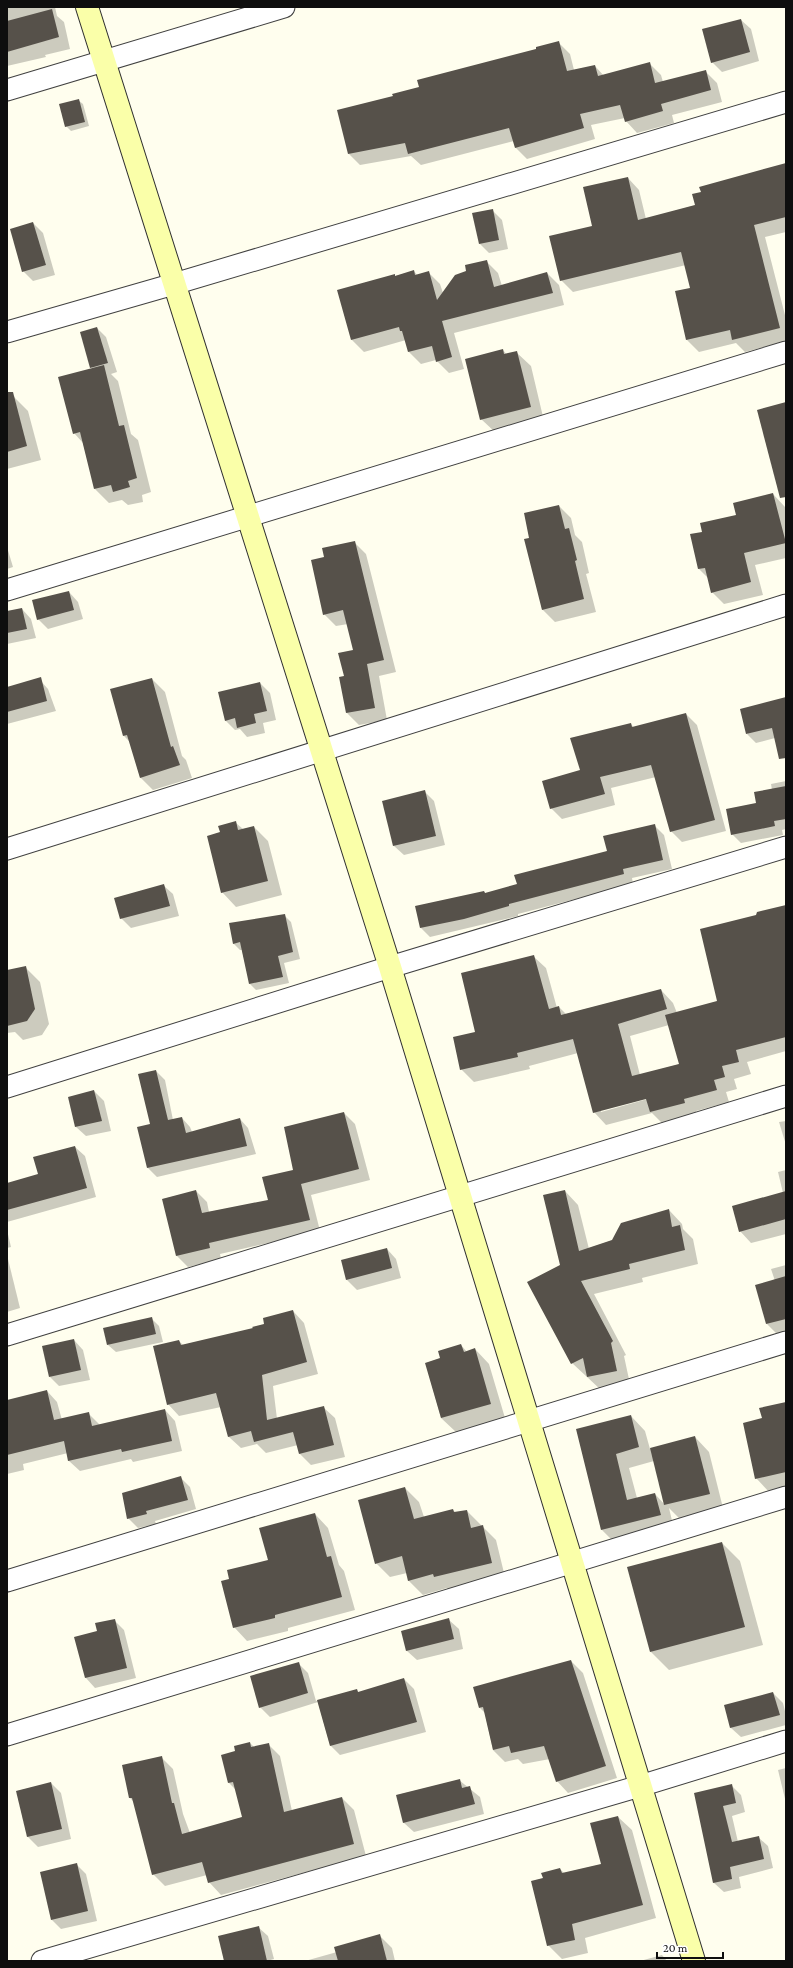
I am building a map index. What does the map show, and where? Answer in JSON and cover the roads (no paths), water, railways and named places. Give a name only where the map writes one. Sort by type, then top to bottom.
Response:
[{"type":"main road","points":[[87,7],[390,967],[694,1961]]},
{"type":"street","points":[[7,90],[284,7]]},
{"type":"street","points":[[7,332],[174,284],[786,102]]},
{"type":"street","points":[[7,590],[786,352]]},
{"type":"street","points":[[7,849],[786,605]]},
{"type":"street","points":[[7,1087],[390,967],[786,847]]},
{"type":"street","points":[[7,1336],[786,1096]]},
{"type":"street","points":[[7,1580],[529,1422],[786,1342]]},
{"type":"street","points":[[7,1734],[786,1497]]},
{"type":"street","points":[[42,1961],[640,1786],[786,1741]]}]
